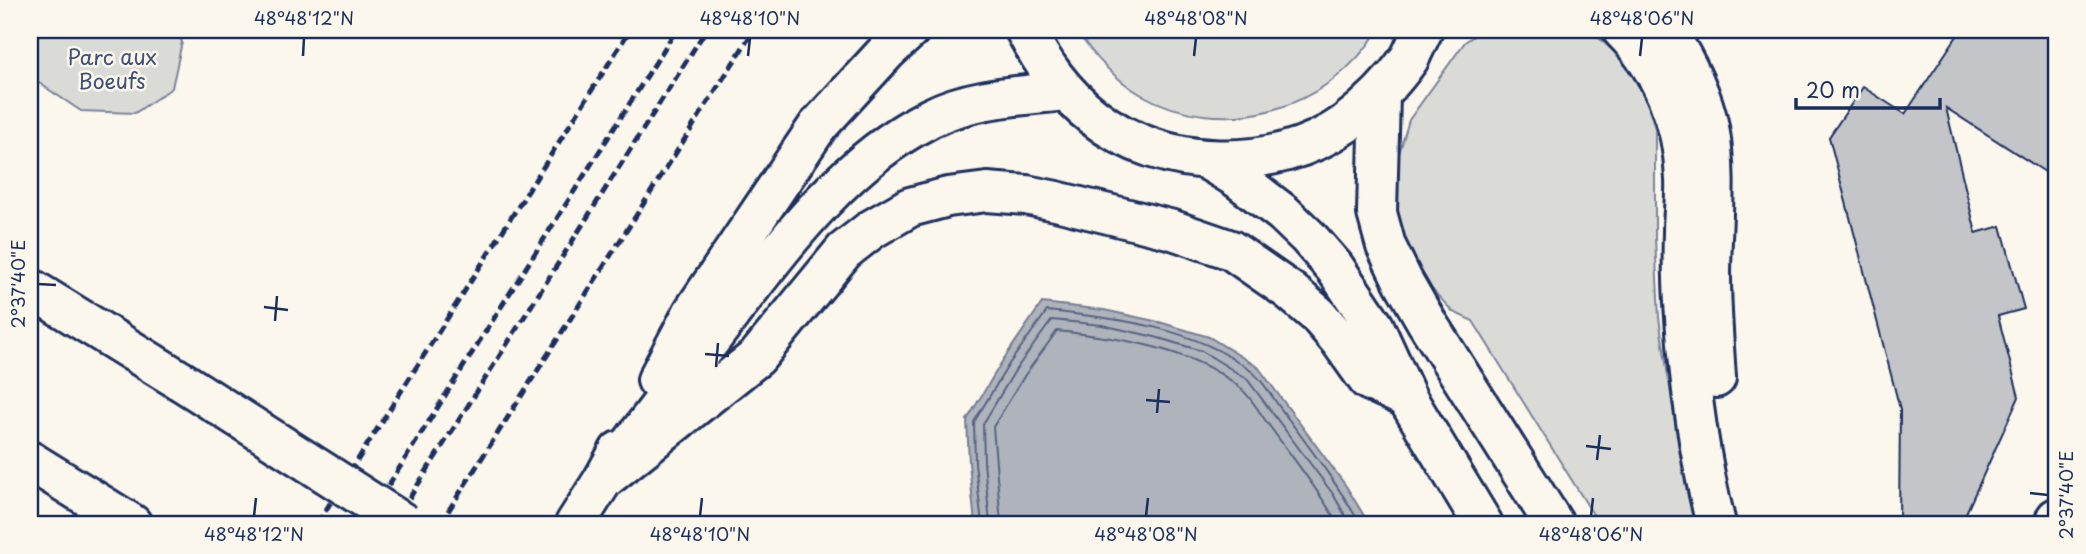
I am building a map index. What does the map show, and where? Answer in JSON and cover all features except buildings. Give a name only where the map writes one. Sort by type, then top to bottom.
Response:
[{"type":"main road","points":[[575,524],[603,480],[693,313],[767,200],[818,126],[910,30]]},
{"type":"main road","points":[[1025,30],[1041,61],[1065,91],[1095,118],[1129,139],[1168,153],[1207,160],[1255,158],[1302,146],[1344,124],[1380,94],[1409,58],[1423,30]]},
{"type":"main road","points":[[1622,30],[1636,44],[1662,85],[1673,107],[1679,131],[1685,178],[1685,318],[1700,446],[1716,524]]},
{"type":"main road","points":[[1666,30],[1692,76],[1709,127],[1712,171],[1711,277],[1717,390],[1734,489],[1743,524]]},
{"type":"main road","points":[[603,480],[790,236],[855,170],[892,142],[931,118],[969,103],[1065,91]]},
{"type":"main road","points":[[1380,94],[1377,213],[1386,246],[1426,321],[1554,524]]},
{"type":"main road","points":[[1207,160],[1237,178],[1283,213],[1335,268],[1374,326],[1407,398],[1483,524]]},
{"type":"main road","points":[[603,480],[757,357],[844,251],[872,229],[909,208],[948,197],[987,192],[1056,201],[1174,230],[1231,250],[1290,291],[1318,315],[1368,380],[1407,398]]},
{"type":"main road","points":[[30,288],[405,524]]},
{"type":"main road","points":[[30,461],[128,522]]},
{"type":"main road","points":[[2053,524],[2056,518]]},
{"type":"green space","name":"Parc aux Boeufs","points":[[30,30],[177,30],[182,42],[172,88],[135,113],[81,111],[30,77]]},
{"type":"green space","points":[[1076,30],[1378,30],[1357,58],[1332,81],[1303,98],[1272,110],[1239,116],[1205,115],[1172,108],[1140,94],[1104,65]]},
{"type":"green space","points":[[1482,30],[1590,30],[1619,56],[1644,91],[1655,129],[1655,238],[1659,318],[1679,446],[1697,524],[1599,524],[1473,321],[1453,312],[1425,282],[1401,235],[1395,195],[1399,154],[1409,120],[1465,42]]},
{"type":"water","points":[[1042,303],[1104,310],[1159,322],[1209,337],[1258,367],[1346,486],[1369,524],[975,524],[967,420]]},
{"type":"railway","points":[[317,524],[630,30]]},
{"type":"railway","points":[[364,524],[676,30]]},
{"type":"railway","points":[[393,524],[706,30]]},
{"type":"railway","points":[[440,524],[754,30]]}]
